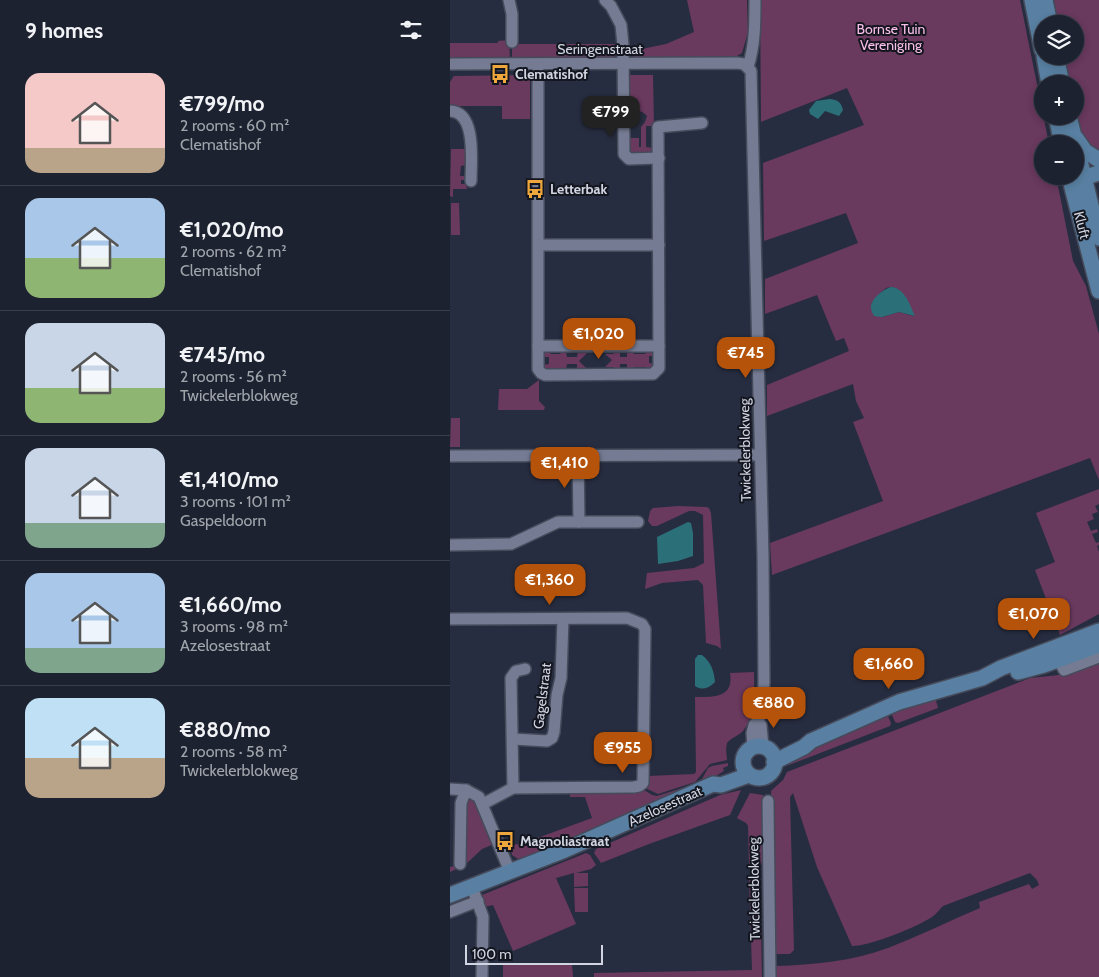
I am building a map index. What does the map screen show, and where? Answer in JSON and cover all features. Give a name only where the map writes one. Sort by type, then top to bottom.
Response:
[{"type":"street","points":[[509,0],[512,14],[512,42]]},
{"type":"street","points":[[605,0],[611,6],[621,25],[624,154],[629,159],[659,158]]},
{"type":"street","name":"Twickelerblokweg","points":[[755,0],[755,30],[752,54],[748,67],[753,76],[764,682],[763,705],[758,721],[761,725],[765,752]]},
{"type":"street","points":[[1032,0],[1035,15]]},
{"type":"street","points":[[1045,0],[1048,15]]},
{"type":"street","name":"Seringenstraat","points":[[450,64],[737,63],[748,67]]},
{"type":"street","points":[[538,64],[538,369],[541,373],[653,374],[660,368],[658,127],[702,123]]},
{"type":"street","points":[[450,111],[456,111],[461,115],[469,127],[472,149],[471,181]]},
{"type":"street","points":[[1071,125],[1074,135]]},
{"type":"street","points":[[1073,132],[1085,151],[1099,160]]},
{"type":"street","points":[[1084,182],[1099,173]]},
{"type":"street","name":"Kluft","points":[[1082,185],[1099,291]]},
{"type":"street","name":"Kluft","points":[[1083,185],[1099,238]]},
{"type":"street","points":[[539,245],[659,245]]},
{"type":"street","points":[[538,346],[659,346]]},
{"type":"street","points":[[450,456],[760,455]]},
{"type":"street","points":[[578,456],[579,522]]},
{"type":"street","points":[[450,544],[512,544],[558,522],[638,522]]},
{"type":"street","points":[[450,619],[627,618],[642,624],[644,629],[643,782],[640,786],[514,788],[483,804]]},
{"type":"street","name":"Gagelstraat","points":[[513,739],[548,741],[552,738],[561,678],[563,619]]},
{"type":"street","points":[[1056,654],[1099,631]]},
{"type":"street","points":[[765,752],[771,772],[764,778],[754,778],[746,769],[745,755],[765,752],[803,740],[811,740],[899,702],[982,678],[1001,668],[1099,645]]},
{"type":"street","points":[[1056,654],[1064,670],[1099,657]]},
{"type":"street","name":"Gagelstraat","points":[[514,788],[511,678],[516,671],[525,670]]},
{"type":"street","name":"Azelosestraat","points":[[450,912],[510,872],[565,850],[713,784],[721,785],[746,769]]},
{"type":"street","points":[[450,789],[466,790],[478,797],[483,804],[510,872]]},
{"type":"street","points":[[460,864],[461,803],[466,790]]},
{"type":"street","name":"Twickelerblokweg","points":[[768,801],[770,977]]},
{"type":"street","points":[[475,894],[484,917],[482,977]]},
{"type":"street","name":"Azelosestraat","points":[[450,895],[475,894]]},
{"type":"green space","points":[[687,0],[747,0],[748,32],[742,53],[732,59],[634,59],[632,51],[666,44],[694,32]]},
{"type":"green space","name":"Bornse Tuin Vereniging","points":[[760,0],[1020,0],[1035,75],[1034,125],[1045,125],[1047,135],[1034,135],[1034,185],[1058,185],[1073,261],[1086,286],[1099,334],[1099,480],[1090,458],[772,575],[770,543],[883,501],[853,422],[864,418],[856,401],[853,384],[767,416],[767,385],[849,351],[844,338],[836,341],[817,295],[765,314],[765,279],[858,243],[846,213],[764,241],[763,163],[864,125],[847,88],[761,122]],"holes":[[[886,288],[895,288],[914,316],[899,312],[882,317],[879,294]]]},
{"type":"green space","points":[[1054,0],[1099,0],[1099,156],[1096,155],[1084,135],[1080,132],[1079,125],[1084,125],[1084,75],[1068,75],[1067,65],[1084,65],[1084,15],[1056,15]]},
{"type":"green space","points":[[509,40],[510,59],[450,59],[450,43],[498,43],[498,41]]},
{"type":"green space","points":[[512,44],[618,44],[620,51],[612,59],[512,59]]},
{"type":"green space","points":[[530,75],[530,119],[502,119],[502,106],[450,106],[450,82],[454,76]]},
{"type":"green space","points":[[628,75],[653,75],[654,126],[646,126],[646,147],[653,148],[651,154],[635,156],[629,151],[628,138],[639,138],[639,147],[641,147],[641,127],[647,116],[639,111],[628,115]]},
{"type":"green space","points":[[451,149],[466,149],[466,165],[461,166],[460,176],[466,176],[466,180],[461,180],[461,184],[466,184],[467,189],[453,189],[453,197],[450,196]]},
{"type":"green space","points":[[451,203],[459,203],[460,235],[451,235]]},
{"type":"green space","points":[[548,350],[551,354],[560,354],[563,350],[566,352],[567,357],[577,357],[578,350],[586,350],[588,352],[579,361],[588,370],[577,370],[577,364],[567,364],[566,370],[563,371],[560,368],[552,368],[545,371],[543,365],[549,364],[549,357],[543,357],[542,353]]},
{"type":"green space","points":[[616,350],[620,352],[620,357],[627,357],[627,352],[631,350],[634,354],[645,354],[649,350],[653,350],[656,353],[655,356],[649,356],[649,363],[656,364],[649,371],[646,367],[634,367],[631,371],[627,370],[627,364],[620,364],[620,369],[617,371],[613,367],[605,367],[612,360],[605,354],[613,354]]},
{"type":"green space","points":[[539,380],[539,401],[545,407],[544,410],[498,410],[499,389],[527,389]]},
{"type":"green space","points":[[451,418],[460,418],[460,447],[450,447]]},
{"type":"green space","points":[[1099,489],[1099,504],[1095,506],[1098,512],[1092,514],[1094,519],[1087,522],[1091,531],[1097,529],[1098,532],[1092,534],[1096,543],[1099,542],[1097,546],[1099,552],[1099,614],[1060,635],[1035,570],[1055,562],[1036,513]]},
{"type":"green space","points":[[678,506],[706,507],[709,508],[711,513],[721,649],[706,643],[703,585],[698,580],[662,583],[645,589],[647,573],[694,568],[704,563],[703,515],[695,511],[689,511],[657,526],[652,526],[648,521],[650,511],[653,508]]},
{"type":"green space","points":[[1099,661],[1099,977],[776,977],[776,966],[833,961],[861,956],[888,948],[980,908],[979,902],[1029,884],[1032,889],[1039,885],[1030,873],[943,906],[932,917],[905,931],[870,943],[852,946],[817,867],[793,793],[790,797],[794,950],[790,954],[775,954],[771,791],[783,780],[787,772],[1030,678],[1059,675]]},
{"type":"green space","points":[[754,672],[754,703],[751,717],[743,731],[727,743],[727,760],[710,764],[695,782],[658,794],[643,787],[648,776],[694,774],[696,772],[695,697],[709,697],[726,692],[729,687],[730,673]]},
{"type":"green space","points":[[935,697],[938,708],[898,723],[895,722],[890,710]]},
{"type":"green space","points":[[886,712],[891,723],[890,726],[789,765],[787,764],[787,759]]},
{"type":"green space","points":[[728,763],[728,766],[723,768],[724,771],[699,786],[561,848],[520,860],[512,855],[510,845],[521,844],[592,818],[585,797],[570,797],[570,794],[574,794],[574,792],[626,794],[629,791],[641,788],[657,796],[695,784],[702,779],[708,768]]},
{"type":"green space","points":[[741,790],[730,815],[601,863],[594,853],[596,849],[720,795]]},
{"type":"green space","points":[[750,793],[763,795],[765,860],[756,865],[749,865],[748,826],[737,818]]},
{"type":"green space","points":[[476,797],[494,844],[482,849],[465,865],[450,872],[450,867],[463,864],[465,805],[467,798]]},
{"type":"green space","points":[[586,853],[590,855],[596,865],[591,869],[576,873],[588,873],[588,886],[574,887],[574,873],[556,878],[576,924],[513,951],[493,905],[484,907],[482,895]]},
{"type":"green space","points":[[756,875],[760,878],[762,977],[594,977],[594,973],[752,970],[749,876]]},
{"type":"green space","points":[[574,888],[588,888],[588,912],[575,912]]},
{"type":"green space","points":[[572,964],[573,977],[503,977],[503,965]]},
{"type":"shaded area","points":[[830,99],[840,103],[843,110],[839,116],[825,111],[818,119],[810,114],[809,110],[816,101]]},
{"type":"shaded area","points":[[891,287],[900,290],[909,302],[915,316],[899,312],[882,317],[874,316],[871,305],[875,298],[881,292]]},
{"type":"shaded area","points":[[688,522],[691,523],[693,533],[693,556],[678,561],[658,564],[657,537]]},
{"type":"shaded area","points":[[698,655],[702,655],[708,661],[714,674],[715,682],[706,688],[695,686],[695,659]]},
{"type":"place","name":"Clematishof","points":[[500,74]]},
{"type":"place","name":"Letterbak","points":[[535,189]]},
{"type":"place","name":"Magnoliastraat","points":[[505,841]]}]
